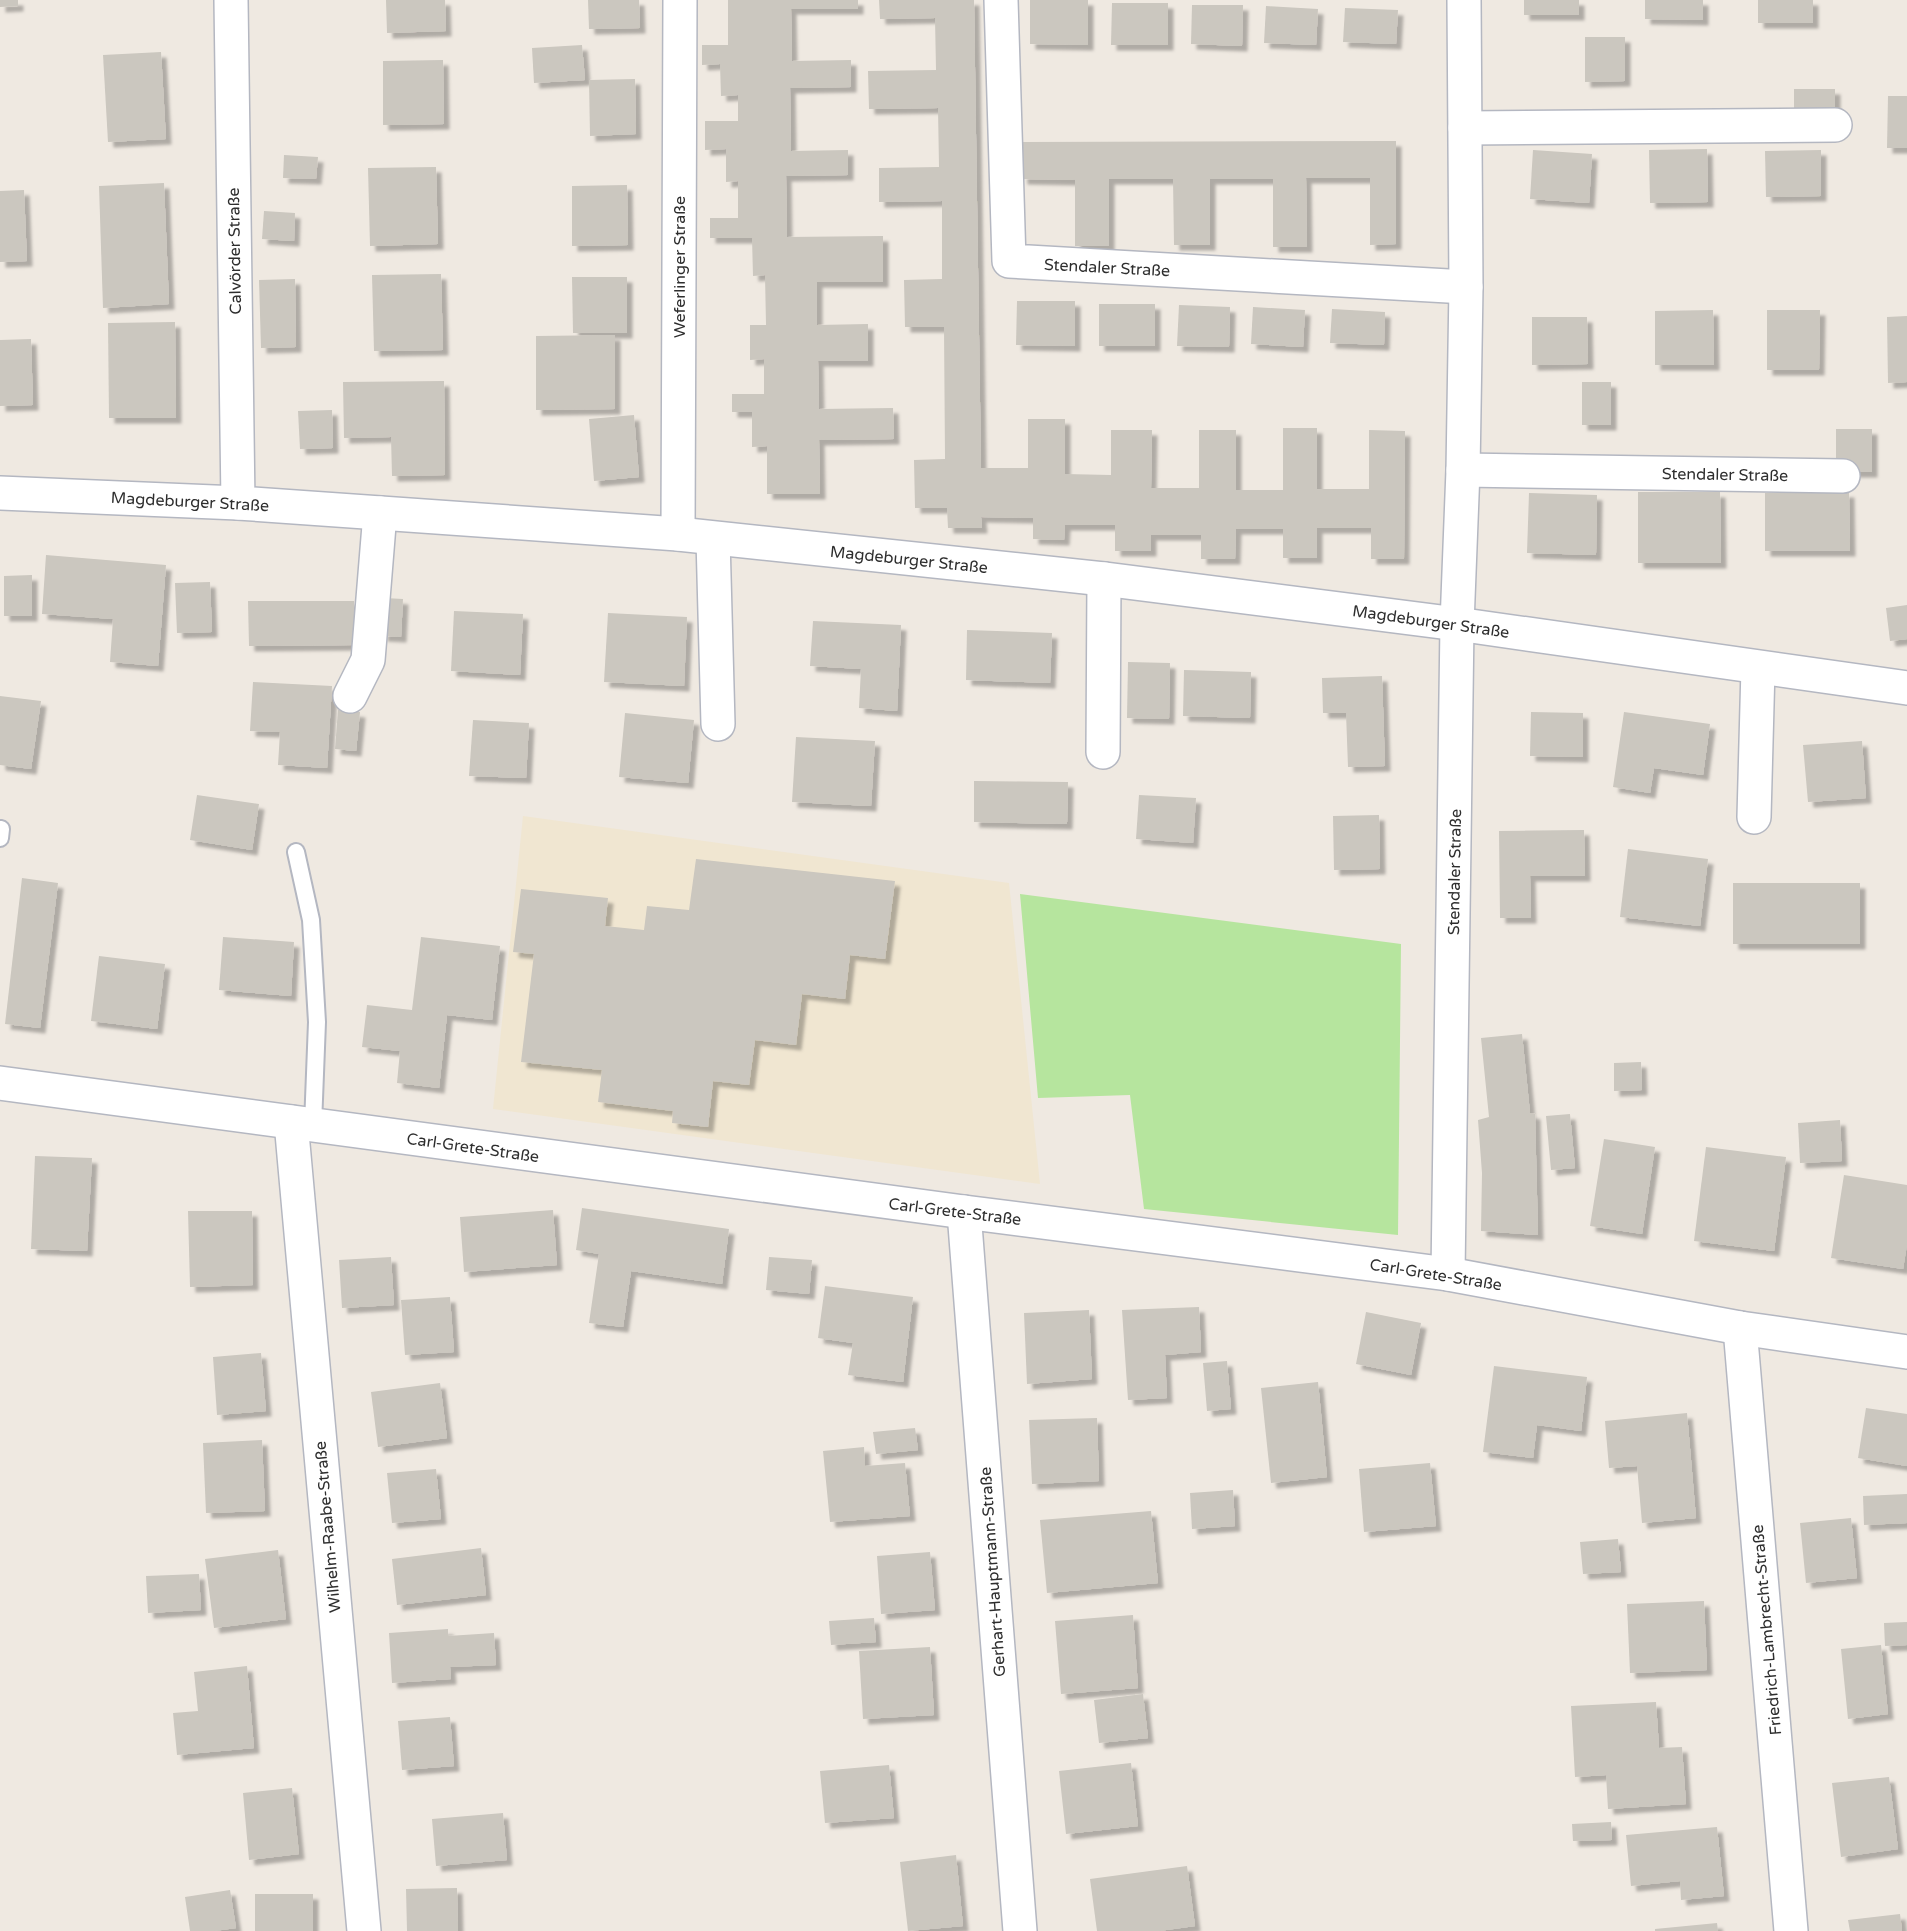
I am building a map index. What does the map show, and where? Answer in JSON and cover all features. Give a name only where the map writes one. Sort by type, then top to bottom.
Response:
[{"type":"street","name":"Calvörder Straße","points":[[231,0],[238,502]]},
{"type":"street","name":"Weferlinger Straße","points":[[678,534],[681,0]]},
{"type":"street","name":"Stendaler Straße","points":[[1001,0],[1009,261],[1466,287]]},
{"type":"street","name":"Stendaler Straße","points":[[1448,1274],[1457,624],[1463,470],[1466,287],[1464,0]]},
{"type":"street","points":[[1465,128],[1835,125]]},
{"type":"street","name":"Stendaler Straße","points":[[1463,470],[1843,476]]},
{"type":"street","name":"Magdeburger Straße","points":[[0,493],[238,502],[678,534],[1104,579],[1457,624],[1907,688]]},
{"type":"street","points":[[350,696],[368,660],[380,513]]},
{"type":"street","points":[[713,539],[718,724]]},
{"type":"street","points":[[1103,752],[1104,579]]},
{"type":"street","points":[[1754,817],[1758,668]]},
{"type":"street","name":"Carl-Grete-Straße","points":[[0,1083],[964,1212],[1448,1274],[1740,1328],[1907,1352]]},
{"type":"street","name":"Wilhelm-Raabe-Straße","points":[[302,1124],[364,1931]]},
{"type":"street","name":"Gerhart-Hauptmann-Straße","points":[[964,1212],[1020,1931]]},
{"type":"street","name":"Friedrich-Lambrecht-Straße","points":[[1740,1328],[1791,1931]]},
{"type":"lane","points":[[296,852],[311,920],[317,1022],[302,1124]]},
{"type":"shaded area","points":[[523,816],[1009,883],[1040,1184],[493,1109]]},
{"type":"green space","points":[[1020,894],[1401,944],[1398,1235],[1144,1209],[1130,1095],[1038,1098]]},
{"type":"building","points":[[0,0],[18,0],[18,6],[0,7]]},
{"type":"building","points":[[386,0],[445,0],[446,31],[387,33]]},
{"type":"building","points":[[588,0],[639,0],[640,28],[589,29]]},
{"type":"building","points":[[728,0],[858,0],[858,9],[791,9],[792,61],[851,60],[851,87],[790,88],[791,151],[848,150],[848,175],[786,176],[787,237],[883,236],[883,282],[817,282],[817,325],[868,324],[868,361],[818,361],[819,409],[893,408],[894,439],[819,440],[820,494],[767,494],[767,446],[752,447],[752,412],[732,412],[732,394],[764,394],[764,359],[750,360],[750,325],[766,325],[765,275],[753,276],[752,238],[710,238],[710,218],[738,218],[738,181],[726,182],[726,149],[705,150],[705,121],[738,121],[738,95],[721,96],[720,64],[702,65],[702,45],[728,45]]},
{"type":"building","points":[[879,0],[974,0],[981,468],[1028,468],[1028,419],[1065,419],[1065,474],[1111,475],[1111,430],[1152,430],[1151,488],[1199,488],[1199,430],[1236,430],[1236,490],[1283,490],[1283,428],[1317,428],[1317,489],[1369,489],[1369,430],[1405,431],[1404,559],[1371,559],[1371,528],[1317,528],[1317,558],[1283,558],[1283,529],[1236,529],[1235,559],[1201,559],[1201,535],[1151,535],[1151,551],[1115,551],[1115,525],[1065,525],[1064,540],[1033,539],[1033,518],[981,517],[982,528],[948,528],[947,508],[915,508],[914,460],[945,459],[944,327],[905,327],[904,280],[942,279],[942,201],[879,202],[879,168],[939,167],[938,108],[869,109],[868,71],[936,70],[935,18],[880,19]]},
{"type":"building","points":[[1030,0],[1088,0],[1088,45],[1030,44]]},
{"type":"building","points":[[1524,0],[1579,0],[1579,15],[1524,15]]},
{"type":"building","points":[[1645,0],[1703,0],[1703,20],[1645,19]]},
{"type":"building","points":[[1758,0],[1813,0],[1813,23],[1758,23]]},
{"type":"building","points":[[1112,3],[1168,3],[1168,45],[1111,45]]},
{"type":"building","points":[[1192,5],[1243,5],[1242,46],[1191,44]]},
{"type":"building","points":[[1266,6],[1318,9],[1316,45],[1264,43]]},
{"type":"building","points":[[1345,8],[1398,10],[1396,44],[1343,42]]},
{"type":"building","points":[[1585,37],[1625,37],[1625,81],[1585,82]]},
{"type":"building","points":[[582,45],[585,80],[534,83],[532,48]]},
{"type":"building","points":[[161,52],[166,139],[108,142],[103,55]]},
{"type":"building","points":[[443,60],[444,124],[383,125],[383,61]]},
{"type":"building","points":[[635,79],[636,134],[590,136],[589,80]]},
{"type":"building","points":[[1794,89],[1835,89],[1835,121],[1794,121]]},
{"type":"building","points":[[1888,96],[1907,96],[1907,148],[1887,148]]},
{"type":"building","points":[[1396,141],[1396,244],[1370,245],[1370,178],[1306,178],[1307,247],[1273,247],[1273,179],[1210,179],[1210,245],[1174,245],[1173,179],[1109,179],[1109,246],[1075,246],[1075,180],[1022,179],[1021,142]]},
{"type":"building","points":[[1707,149],[1708,202],[1650,203],[1649,150]]},
{"type":"building","points":[[1533,150],[1592,154],[1589,203],[1530,199]]},
{"type":"building","points":[[1821,150],[1821,196],[1766,197],[1765,151]]},
{"type":"building","points":[[284,155],[318,157],[316,179],[283,178]]},
{"type":"building","points":[[436,167],[438,244],[370,246],[368,168]]},
{"type":"building","points":[[164,183],[169,304],[103,308],[99,186]]},
{"type":"building","points":[[627,185],[628,245],[572,246],[572,186]]},
{"type":"building","points":[[24,190],[27,261],[0,262],[0,191]]},
{"type":"building","points":[[264,211],[295,213],[294,241],[262,239]]},
{"type":"building","points":[[441,274],[443,350],[374,351],[372,275]]},
{"type":"building","points":[[572,277],[627,277],[627,333],[573,333]]},
{"type":"building","points":[[295,279],[296,347],[261,348],[259,280]]},
{"type":"building","points":[[1017,301],[1075,301],[1075,346],[1016,345]]},
{"type":"building","points":[[1099,304],[1155,304],[1155,346],[1099,346]]},
{"type":"building","points":[[1179,305],[1230,307],[1229,347],[1177,346]]},
{"type":"building","points":[[1253,307],[1305,310],[1303,347],[1251,344]]},
{"type":"building","points":[[1332,309],[1385,312],[1384,345],[1330,343]]},
{"type":"building","points":[[1713,310],[1714,365],[1655,365],[1655,311]]},
{"type":"building","points":[[1767,310],[1820,310],[1819,370],[1767,370]]},
{"type":"building","points":[[1907,316],[1907,382],[1888,383],[1887,317]]},
{"type":"building","points":[[1532,317],[1587,317],[1588,364],[1532,365]]},
{"type":"building","points":[[175,322],[176,418],[109,418],[108,323]]},
{"type":"building","points":[[615,335],[615,409],[536,410],[536,336]]},
{"type":"building","points":[[31,339],[33,405],[0,406],[0,340]]},
{"type":"building","points":[[444,381],[445,475],[392,476],[391,437],[344,438],[343,382]]},
{"type":"building","points":[[1582,382],[1611,382],[1611,425],[1582,425]]},
{"type":"building","points":[[332,410],[333,448],[300,449],[298,411]]},
{"type":"building","points":[[634,415],[639,477],[594,481],[589,419]]},
{"type":"building","points":[[1836,429],[1872,429],[1872,472],[1836,472]]},
{"type":"building","points":[[1638,492],[1720,492],[1721,563],[1638,563]]},
{"type":"building","points":[[1849,492],[1850,551],[1765,551],[1765,493]]},
{"type":"building","points":[[1529,493],[1597,495],[1596,555],[1527,553]]},
{"type":"building","points":[[46,555],[166,565],[158,666],[110,662],[113,619],[42,614]]},
{"type":"building","points":[[32,575],[32,616],[4,616],[4,576]]},
{"type":"building","points":[[210,582],[212,632],[177,633],[175,583]]},
{"type":"building","points":[[385,598],[403,599],[401,637],[382,636]]},
{"type":"building","points":[[248,601],[354,601],[354,645],[249,646]]},
{"type":"building","points":[[1907,605],[1907,639],[1890,641],[1886,608]]},
{"type":"building","points":[[454,611],[523,614],[520,675],[451,671]]},
{"type":"building","points":[[608,613],[687,617],[684,686],[604,682]]},
{"type":"building","points":[[813,621],[901,625],[897,711],[859,708],[861,669],[810,666]]},
{"type":"building","points":[[967,630],[1052,633],[1050,683],[966,680]]},
{"type":"building","points":[[1128,662],[1170,663],[1169,719],[1127,718]]},
{"type":"building","points":[[1184,670],[1251,672],[1250,718],[1183,716]]},
{"type":"building","points":[[1382,676],[1385,766],[1348,767],[1346,713],[1323,713],[1322,678]]},
{"type":"building","points":[[253,682],[332,686],[327,768],[278,765],[280,732],[250,731]]},
{"type":"building","points":[[0,696],[41,701],[31,769],[0,765]]},
{"type":"building","points":[[338,710],[360,712],[356,751],[335,749]]},
{"type":"building","points":[[1531,712],[1583,713],[1583,757],[1530,756]]},
{"type":"building","points":[[1624,712],[1710,724],[1703,775],[1654,768],[1650,793],[1613,787]]},
{"type":"building","points":[[625,713],[694,720],[688,783],[619,777]]},
{"type":"building","points":[[473,720],[529,723],[526,778],[469,776]]},
{"type":"building","points":[[796,737],[875,741],[871,806],[792,802]]},
{"type":"building","points":[[1862,741],[1866,798],[1808,802],[1803,745]]},
{"type":"building","points":[[974,781],[1068,782],[1067,824],[974,822]]},
{"type":"building","points":[[197,795],[259,804],[252,850],[190,840]]},
{"type":"building","points":[[1139,795],[1196,798],[1193,843],[1136,839]]},
{"type":"building","points":[[1379,815],[1380,869],[1334,870],[1333,816]]},
{"type":"building","points":[[1584,830],[1585,876],[1530,876],[1531,918],[1500,918],[1499,831]]},
{"type":"building","points":[[1628,849],[1708,859],[1700,926],[1620,917]]},
{"type":"building","points":[[696,859],[895,881],[885,959],[850,955],[845,999],[802,994],[796,1045],[755,1040],[749,1085],[713,1081],[708,1127],[672,1123],[673,1111],[598,1102],[602,1070],[521,1062],[534,954],[513,952],[521,889],[608,898],[605,926],[644,930],[647,906],[689,910]]},
{"type":"building","points":[[22,878],[58,883],[40,1028],[5,1024]]},
{"type":"building","points":[[1733,883],[1860,883],[1860,944],[1733,944]]},
{"type":"building","points":[[223,937],[294,942],[291,996],[219,990]]},
{"type":"building","points":[[421,937],[500,946],[492,1020],[447,1015],[439,1088],[397,1083],[400,1051],[362,1047],[367,1005],[412,1010]]},
{"type":"building","points":[[99,956],[165,964],[157,1029],[91,1021]]},
{"type":"building","points":[[1522,1034],[1530,1113],[1535,1114],[1538,1235],[1481,1231],[1482,1173],[1478,1120],[1489,1117],[1481,1038]]},
{"type":"building","points":[[1641,1062],[1642,1090],[1614,1091],[1614,1063]]},
{"type":"building","points":[[1570,1114],[1575,1168],[1551,1170],[1546,1116]]},
{"type":"building","points":[[1840,1120],[1842,1161],[1800,1163],[1798,1123]]},
{"type":"building","points":[[1604,1139],[1655,1147],[1642,1234],[1590,1226]]},
{"type":"building","points":[[1706,1147],[1786,1157],[1774,1251],[1694,1241]]},
{"type":"building","points":[[35,1156],[92,1158],[87,1251],[31,1249]]},
{"type":"building","points":[[1844,1175],[1907,1185],[1907,1244],[1903,1269],[1831,1258]]},
{"type":"building","points":[[582,1208],[729,1229],[722,1284],[631,1271],[623,1327],[589,1323],[599,1254],[576,1250]]},
{"type":"building","points":[[553,1210],[557,1265],[464,1272],[460,1217]]},
{"type":"building","points":[[188,1211],[252,1211],[253,1285],[190,1287]]},
{"type":"building","points":[[391,1257],[394,1305],[342,1308],[339,1260]]},
{"type":"building","points":[[769,1257],[812,1260],[809,1294],[766,1290]]},
{"type":"building","points":[[825,1286],[913,1297],[903,1382],[848,1375],[853,1343],[818,1338]]},
{"type":"building","points":[[450,1297],[454,1352],[405,1355],[401,1300]]},
{"type":"building","points":[[1199,1307],[1201,1352],[1165,1355],[1167,1398],[1128,1400],[1122,1310]]},
{"type":"building","points":[[1089,1310],[1092,1379],[1027,1384],[1024,1313]]},
{"type":"building","points":[[1366,1312],[1421,1323],[1411,1375],[1356,1364]]},
{"type":"building","points":[[261,1353],[266,1411],[217,1415],[213,1357]]},
{"type":"building","points":[[1227,1361],[1231,1409],[1207,1411],[1203,1363]]},
{"type":"building","points":[[1494,1366],[1587,1377],[1581,1431],[1537,1425],[1533,1458],[1483,1452]]},
{"type":"building","points":[[1318,1382],[1327,1477],[1271,1483],[1261,1388]]},
{"type":"building","points":[[440,1383],[447,1438],[378,1447],[371,1392]]},
{"type":"building","points":[[1866,1408],[1907,1414],[1907,1466],[1858,1458]]},
{"type":"building","points":[[1687,1413],[1696,1518],[1642,1523],[1637,1466],[1609,1468],[1605,1421]]},
{"type":"building","points":[[1097,1418],[1099,1481],[1032,1484],[1029,1420]]},
{"type":"building","points":[[915,1428],[918,1450],[876,1454],[873,1432]]},
{"type":"building","points":[[262,1440],[265,1511],[206,1513],[203,1443]]},
{"type":"building","points":[[864,1447],[865,1466],[905,1463],[910,1516],[830,1522],[823,1451]]},
{"type":"building","points":[[1430,1463],[1436,1526],[1364,1532],[1359,1469]]},
{"type":"building","points":[[436,1469],[441,1519],[392,1523],[387,1473]]},
{"type":"building","points":[[1233,1490],[1235,1526],[1192,1529],[1190,1493]]},
{"type":"building","points":[[1907,1494],[1907,1523],[1864,1525],[1863,1496]]},
{"type":"building","points":[[1151,1511],[1158,1583],[1047,1593],[1040,1520]]},
{"type":"building","points":[[1851,1518],[1857,1578],[1806,1583],[1800,1523]]},
{"type":"building","points":[[1618,1539],[1621,1572],[1583,1574],[1580,1542]]},
{"type":"building","points":[[481,1548],[486,1595],[397,1605],[392,1559]]},
{"type":"building","points":[[278,1550],[286,1619],[214,1628],[205,1559]]},
{"type":"building","points":[[930,1552],[935,1610],[881,1614],[877,1556]]},
{"type":"building","points":[[199,1574],[201,1610],[148,1613],[146,1576]]},
{"type":"building","points":[[1704,1601],[1707,1670],[1630,1673],[1627,1604]]},
{"type":"building","points":[[1133,1615],[1138,1688],[1061,1694],[1055,1621]]},
{"type":"building","points":[[874,1618],[876,1642],[831,1645],[829,1621]]},
{"type":"building","points":[[1907,1622],[1907,1645],[1885,1646],[1884,1623]]},
{"type":"building","points":[[448,1629],[448,1636],[494,1633],[496,1665],[450,1667],[451,1679],[392,1683],[389,1633]]},
{"type":"building","points":[[1881,1645],[1888,1714],[1848,1719],[1841,1649]]},
{"type":"building","points":[[930,1647],[934,1715],[863,1719],[859,1651]]},
{"type":"building","points":[[247,1666],[254,1748],[177,1755],[173,1713],[198,1711],[194,1672]]},
{"type":"building","points":[[1143,1694],[1148,1738],[1099,1743],[1094,1700]]},
{"type":"building","points":[[1656,1702],[1659,1748],[1682,1747],[1686,1804],[1608,1809],[1606,1775],[1575,1777],[1571,1706]]},
{"type":"building","points":[[450,1717],[454,1766],[402,1770],[398,1721]]},
{"type":"building","points":[[1131,1763],[1138,1826],[1066,1834],[1059,1771]]},
{"type":"building","points":[[889,1765],[894,1818],[825,1823],[820,1771]]},
{"type":"building","points":[[1889,1777],[1898,1849],[1841,1857],[1832,1783]]},
{"type":"building","points":[[292,1788],[299,1854],[249,1860],[243,1793]]},
{"type":"building","points":[[503,1813],[507,1860],[436,1866],[432,1819]]},
{"type":"building","points":[[1611,1822],[1612,1840],[1573,1841],[1572,1824]]},
{"type":"building","points":[[1717,1827],[1724,1896],[1681,1900],[1680,1881],[1631,1886],[1626,1835]]},
{"type":"building","points":[[956,1855],[963,1926],[908,1931],[900,1862]]},
{"type":"building","points":[[1187,1866],[1195,1926],[1159,1931],[1097,1931],[1090,1879]]},
{"type":"building","points":[[457,1888],[458,1931],[407,1931],[406,1889]]},
{"type":"building","points":[[230,1890],[236,1928],[190,1931],[185,1897]]},
{"type":"building","points":[[255,1894],[313,1894],[313,1931],[255,1931]]},
{"type":"building","points":[[1900,1914],[1902,1931],[1850,1931],[1848,1920]]},
{"type":"building","points":[[1717,1923],[1718,1931],[1655,1931],[1655,1929]]}]
